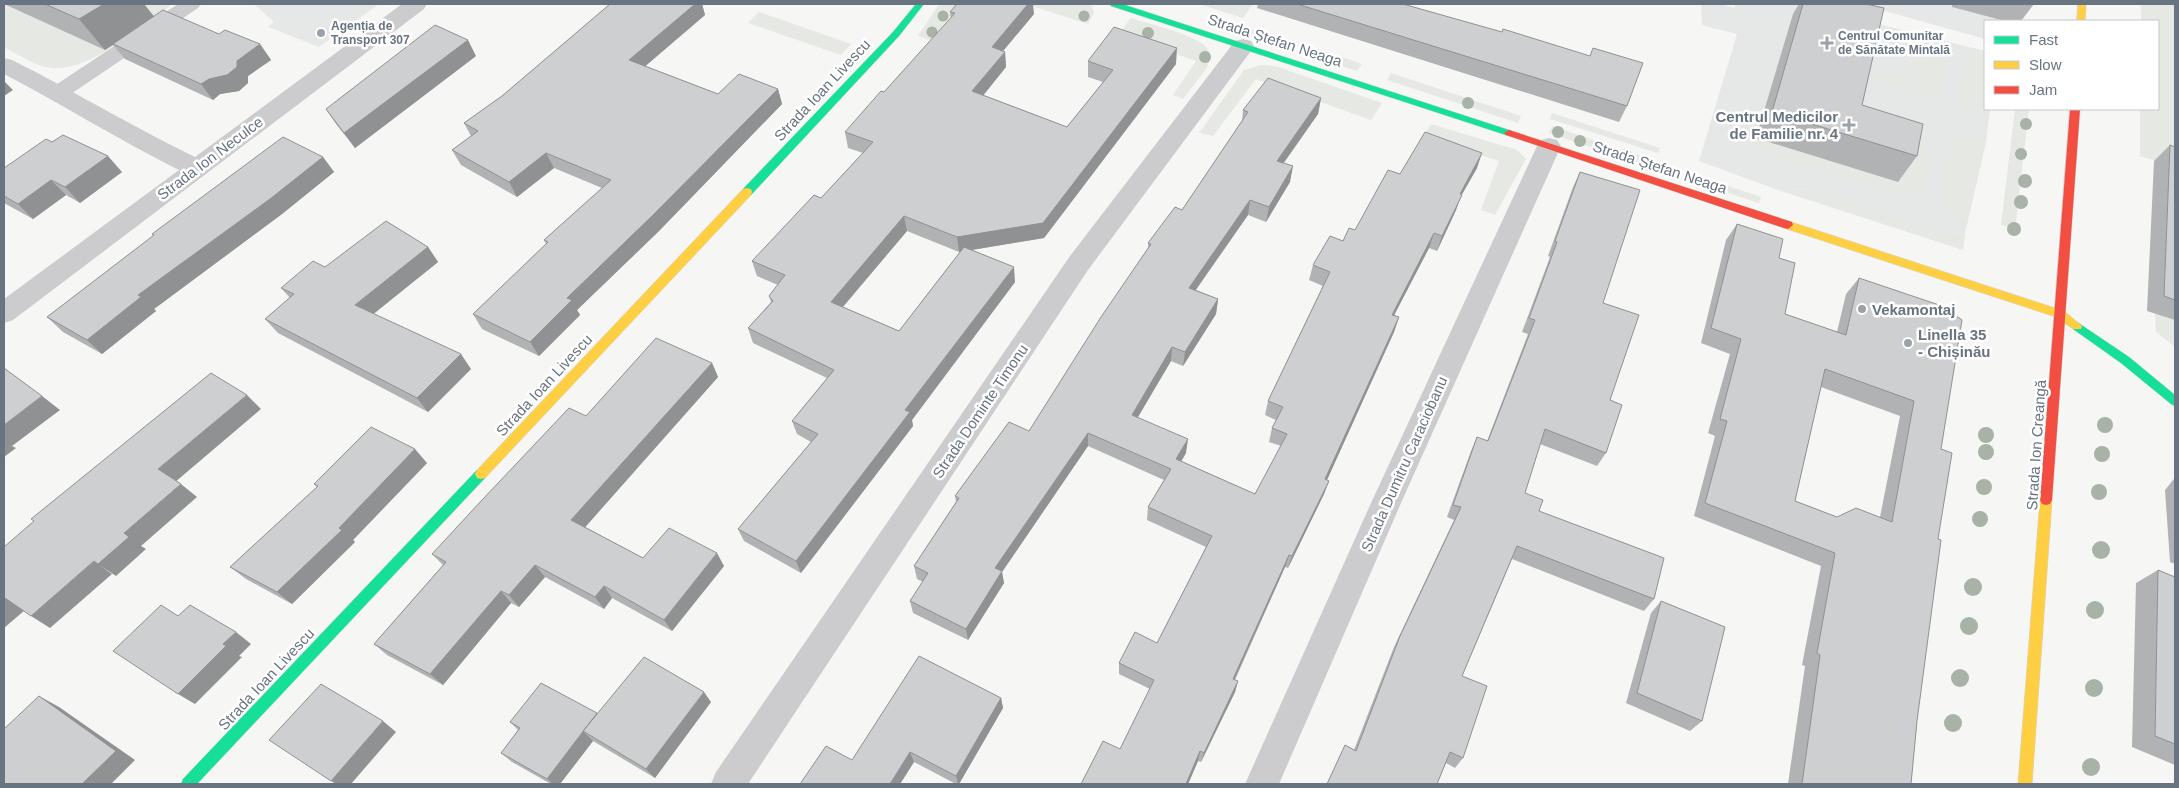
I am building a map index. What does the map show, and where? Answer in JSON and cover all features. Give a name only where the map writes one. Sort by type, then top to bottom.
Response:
[{"type":"street","name":"Strada Ion Neculce","points":[[4,314],[416,4]]},
{"type":"street","name":"Strada Ioan Livescu","points":[[188,784],[896,34],[920,4]]},
{"type":"street","name":"Strada Ștefan Neaga","points":[[1114,4],[2060,314],[2126,360],[2175,401]]},
{"type":"street","points":[[2081,20],[2082,4]]},
{"type":"street","name":"Strada Dominte Timonu","points":[[728,784],[1079,263],[1243,46]]},
{"type":"street","points":[[4,65],[58,93],[137,139],[196,168]]},
{"type":"street","name":"Strada Ion Creangă","points":[[2025,784],[2075,110]]},
{"type":"street","name":"Strada Dumitru Caraciobanu","points":[[1262,784],[1390,494],[1549,146]]},
{"type":"lane","points":[[58,93],[191,4]]},
{"type":"shaded area","points":[[4,4],[86,41],[128,4],[170,4],[169,7],[110,49],[77,65],[61,68],[41,66],[4,47]]},
{"type":"shaded area","points":[[254,4],[379,4],[319,47],[268,27],[274,22]]},
{"type":"shaded area","points":[[939,4],[961,4],[930,40],[918,36]]},
{"type":"shaded area","points":[[1026,4],[1085,4],[1092,6],[1094,13],[1088,24]]},
{"type":"shaded area","points":[[1199,4],[1253,4],[1243,18]]},
{"type":"shaded area","name":"Centrul Medicilor de Familie nr. 4","points":[[1701,4],[1721,4],[1734,8],[1736,4],[1800,4],[1984,51],[1984,110],[1990,110],[1986,142],[1965,233],[1950,234],[1814,189],[1778,190],[1699,161],[1737,34],[1702,25]]},
{"type":"shaded area","points":[[1860,4],[1997,4],[2018,20],[1984,20],[1984,39]]},
{"type":"shaded area","points":[[2141,4],[2175,4],[2175,167],[2140,156],[2140,110],[2159,110],[2159,20],[2141,20]]},
{"type":"shaded area","points":[[759,12],[851,44],[841,55],[748,23]]},
{"type":"shaded area","points":[[1131,18],[1188,36],[1207,48],[1211,57],[1206,69],[1183,99],[1173,95],[1196,61],[1119,34]]},
{"type":"shaded area","points":[[1240,25],[1277,37],[1272,44],[1236,32]]},
{"type":"shaded area","points":[[1922,34],[1941,44],[1945,54],[1942,83],[1935,96],[1926,97],[1858,77],[1861,63],[1915,78]]},
{"type":"shaded area","points":[[1314,48],[1362,64],[1357,71],[1309,56]]},
{"type":"shaded area","points":[[1969,49],[1984,51],[1984,92],[1982,107],[1977,111],[1959,105],[1958,99]]},
{"type":"shaded area","points":[[1261,65],[1275,66],[1382,103],[1371,120],[1256,79],[1213,136],[1199,133],[1244,70]]},
{"type":"shaded area","points":[[1391,73],[1521,116],[1518,123],[1387,80]]},
{"type":"shaded area","points":[[2015,110],[2029,110],[2015,229],[2001,225]]},
{"type":"shaded area","points":[[1552,113],[1660,148],[1658,153],[1550,119]]},
{"type":"shaded area","points":[[1431,124],[1517,150],[1526,159],[1495,215],[1481,210],[1499,161],[1424,136]]},
{"type":"shaded area","points":[[1552,126],[1656,161],[1653,168],[1549,133]]},
{"type":"shaded area","points":[[1917,133],[1925,137],[1930,146],[1923,191],[1910,195],[1887,192],[1753,152],[1756,138],[1898,181]]},
{"type":"shaded area","points":[[1956,136],[1973,136],[1986,142],[1967,224],[1952,218],[1941,206],[1951,143]]},
{"type":"shaded area","points":[[1697,176],[1761,197],[1759,203],[1695,182]]},
{"type":"shaded area","points":[[1814,189],[1950,234],[1965,233],[1963,250],[1778,190]]},
{"type":"shaded area","points":[[2155,313],[2175,320],[2175,347],[2156,332]]},
{"type":"building","points":[[45,4],[104,4],[79,19]]},
{"type":"building","points":[[610,4],[695,4],[629,60],[718,94],[739,74],[778,89],[652,216],[567,298],[572,300],[530,342],[473,314],[548,242],[544,240],[611,180],[546,153],[509,182],[452,150],[478,131],[464,123],[502,96]]},
{"type":"building","points":[[957,4],[1028,4],[992,47],[1005,52],[972,91],[1067,127],[1113,70],[1088,61],[1114,27],[1177,48],[1043,223],[957,237],[904,216],[831,302],[899,331],[964,247],[1014,267],[905,410],[910,412],[796,561],[738,529],[818,434],[792,421],[834,370],[748,328],[773,301],[769,296],[785,275],[752,261],[814,195],[821,198],[873,142],[845,132],[955,13],[950,12]]},
{"type":"building","points":[[1297,4],[1403,4],[1502,32],[1503,29],[1590,56],[1593,48],[1643,63],[1627,106]]},
{"type":"building","points":[[1803,4],[1866,4],[1884,8],[1862,105],[1923,124],[1917,156],[1772,112]]},
{"type":"building","points":[[163,10],[219,34],[225,30],[260,44],[237,61],[237,67],[227,75],[209,79],[201,84],[113,44]]},
{"type":"building","points":[[435,25],[468,40],[344,133],[326,109]]},
{"type":"building","points":[[1268,78],[1321,98],[1277,161],[1293,166],[1269,207],[1250,200],[1189,288],[1218,299],[1185,352],[1172,347],[1132,415],[1188,439],[1176,459],[1255,494],[1287,434],[1272,428],[1283,407],[1268,401],[1330,272],[1313,265],[1330,236],[1343,241],[1349,228],[1355,230],[1388,170],[1400,174],[1425,132],[1482,153],[1460,194],[1462,195],[1442,236],[1434,233],[1392,315],[1399,317],[1325,479],[1329,481],[1292,556],[1289,555],[1233,679],[1238,681],[1204,753],[1200,751],[1186,784],[1081,784],[1103,741],[1120,749],[1154,680],[1119,663],[1135,632],[1157,643],[1212,536],[1148,507],[1171,469],[1088,433],[995,568],[1002,571],[966,629],[910,601],[928,573],[914,566],[959,498],[955,496],[1009,422],[1029,431],[1101,317],[1151,244],[1148,243],[1175,207],[1182,210],[1248,112],[1243,110]]},
{"type":"building","points":[[63,135],[108,156],[65,187],[51,180],[18,204],[4,196],[4,168],[46,139],[52,142]]},
{"type":"building","points":[[283,137],[323,157],[270,199],[138,295],[141,297],[87,340],[47,317],[154,235],[152,234]]},
{"type":"building","points":[[2170,145],[2175,147],[2175,300],[2164,296]]},
{"type":"building","points":[[1580,172],[1640,190],[1603,303],[1639,315],[1610,400],[1622,405],[1606,453],[1545,429],[1525,493],[1543,500],[1539,511],[1664,558],[1654,599],[1517,546],[1462,676],[1487,686],[1463,758],[1450,752],[1437,784],[1327,784],[1345,745],[1356,751],[1400,636],[1461,507],[1453,505],[1477,437],[1488,441],[1535,320],[1529,318]]},
{"type":"building","points":[[386,221],[428,247],[355,305],[461,354],[417,398],[265,319],[294,294],[281,288],[313,261],[325,267]]},
{"type":"building","points":[[1737,224],[1783,239],[1779,258],[1795,263],[1785,314],[1846,335],[1859,278],[1942,306],[1962,320],[1941,449],[1952,453],[1938,539],[1941,540],[1917,721],[1911,784],[1802,784],[1820,655],[1817,653],[1835,553],[1705,503],[1727,421],[1720,419],[1741,339],[1711,328]],"holes":[[[1825,369],[1914,401],[1892,522],[1856,508],[1837,517],[1795,501]]]},
{"type":"building","points":[[656,338],[712,363],[571,520],[643,558],[669,528],[717,553],[664,620],[604,586],[595,597],[535,565],[509,595],[501,591],[430,674],[374,644],[446,562],[432,554],[569,408],[586,416]]},
{"type":"building","points":[[4,368],[42,396],[4,425]]},
{"type":"building","points":[[211,373],[247,395],[158,469],[181,484],[124,533],[129,537],[98,564],[94,561],[31,616],[4,599],[4,547],[34,521],[31,519]]},
{"type":"building","points":[[371,427],[415,449],[339,528],[342,530],[277,592],[230,567],[318,486],[314,484]]},
{"type":"building","points":[[2158,570],[2175,577],[2175,744],[2155,736]]},
{"type":"building","points":[[1661,601],[1725,627],[1702,721],[1637,693]]},
{"type":"building","points":[[161,605],[178,616],[190,605],[236,632],[223,644],[226,646],[178,694],[113,651]]},
{"type":"building","points":[[919,656],[1001,698],[956,776],[910,752],[890,784],[800,784],[826,746],[852,760]]},
{"type":"building","points":[[644,657],[704,692],[646,769],[583,731]]},
{"type":"building","points":[[541,683],[597,713],[547,779],[501,753],[520,728],[510,722]]},
{"type":"building","points":[[321,684],[383,721],[331,781],[269,740]]},
{"type":"building","points":[[39,696],[116,751],[82,784],[4,783],[4,729]]},
{"type":"traffic: fast","points":[[747,192],[896,34],[920,4]]},
{"type":"traffic: fast","points":[[1114,4],[1509,133]]},
{"type":"traffic: fast","points":[[2077,326],[2125,360],[2175,401]]},
{"type":"traffic: fast","points":[[188,784],[481,474]]},
{"type":"traffic: slow","points":[[2081,20],[2082,4]]},
{"type":"traffic: slow","points":[[481,474],[747,192]]},
{"type":"traffic: slow","points":[[1788,225],[2060,314],[2077,326]]},
{"type":"traffic: slow","points":[[2025,784],[2046,500]]},
{"type":"traffic: jam","points":[[2046,500],[2075,110]]},
{"type":"traffic: jam","points":[[1509,133],[1788,225]]},
{"type":"place","name":"Agenția de Transport 307","points":[[321,33]]},
{"type":"place","name":"Centrul Comunitar de Sănătate Mintală","points":[[1827,43]]},
{"type":"place","name":"Centrul Medicilor de Familie nr. 4","points":[[1849,125]]},
{"type":"place","name":"Vekamontaj","points":[[1862,309]]},
{"type":"place","name":"Linella 35 - Chișinău","points":[[1908,343]]}]
